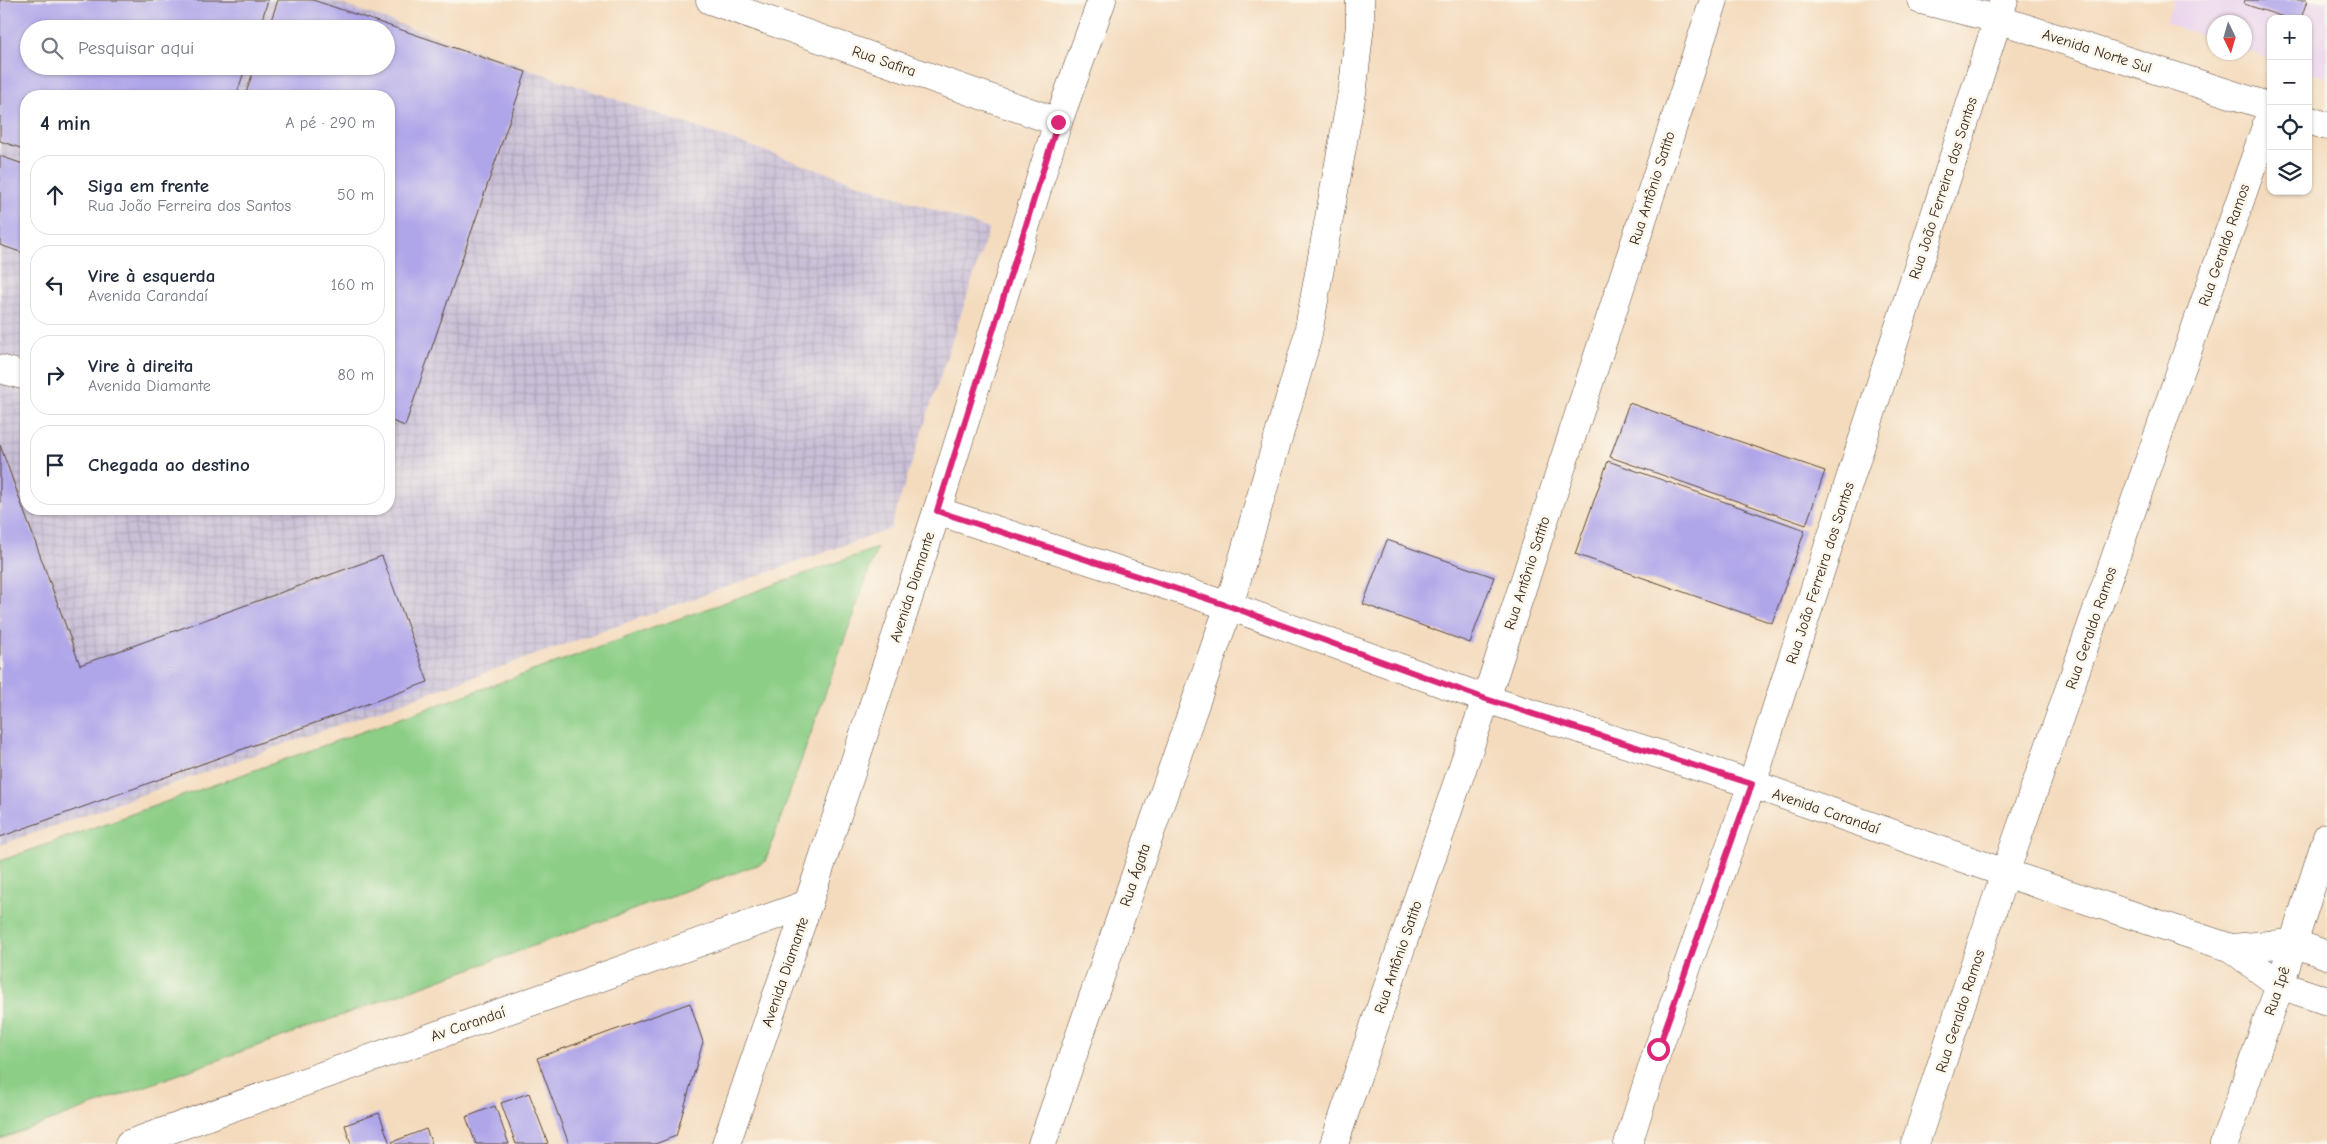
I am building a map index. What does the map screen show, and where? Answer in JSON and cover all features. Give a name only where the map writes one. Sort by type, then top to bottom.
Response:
[{"type":"street","name":"Rua Safira","points":[[710,0],[1058,122]]},
{"type":"street","name":"Avenida Diamante","points":[[726,1144],[808,904],[937,511],[1058,122],[1102,0]]},
{"type":"street","name":"Rua Ágata","points":[[1042,1144],[1229,606],[1307,339],[1352,87],[1360,24],[1360,0]]},
{"type":"street","name":"Rua Antônio Satito","points":[[1334,1144],[1486,699],[1714,0]]},
{"type":"street","name":"Avenida Norte Sul","points":[[1921,0],[2000,10],[2267,106]]},
{"type":"street","name":"Rua João Ferreira dos Santos","points":[[1628,1144],[1658,1049],[1752,784],[2000,10]]},
{"type":"street","points":[[2312,121],[2327,126]]},
{"type":"street","name":"Rua Geraldo Ramos","points":[[1915,1144],[2005,873],[2267,123]]},
{"type":"street","points":[[0,369],[20,374]]},
{"type":"street","name":"Avenida Carandaí","points":[[937,511],[1229,606],[1486,699],[1752,784],[2005,873],[2231,948],[2280,985],[2327,1002]]},
{"type":"street","name":"Rua Ipê","points":[[2224,1144],[2280,985],[2327,837]]},
{"type":"street","name":"Av Carandaí","points":[[129,1144],[808,904]]},
{"type":"street","name":"Avenida Carandaí","points":[[2231,948],[2293,943],[2327,955]]},
{"type":"shaded area","points":[[0,0],[330,0],[388,20],[20,20],[20,75],[395,75],[395,23],[989,229],[890,529],[0,845]]},
{"type":"shaded area","points":[[2174,0],[2327,0],[2327,78],[2312,73],[2312,15],[2267,15],[2267,58],[2252,52],[2252,15],[2207,15],[2207,38],[2166,23]]},
{"type":"green space","points":[[877,548],[765,862],[0,1139],[0,861]]},
{"type":"building","points":[[0,0],[268,0],[262,20],[20,20],[20,75],[243,75],[238,90],[20,90],[20,148],[0,141]]},
{"type":"building","points":[[278,0],[313,0],[372,20],[271,20]]},
{"type":"building","points":[[2245,0],[2307,0],[2302,15],[2278,15],[2244,4]]},
{"type":"building","points":[[395,28],[526,72],[405,426],[395,422],[395,90],[247,90],[252,75],[395,75]]},
{"type":"building","points":[[0,156],[20,163],[20,252],[0,245]]},
{"type":"building","points":[[1629,403],[1825,471],[1806,525],[1610,457]]},
{"type":"building","points":[[0,445],[20,500],[20,515],[25,515],[80,665],[382,556],[428,682],[0,837]]},
{"type":"building","points":[[1608,461],[1805,530],[1772,623],[1575,554]]},
{"type":"building","points":[[1387,540],[1494,577],[1470,643],[1363,604]]},
{"type":"building","points":[[690,1003],[703,1042],[676,1136],[655,1144],[569,1144],[537,1058]]},
{"type":"building","points":[[529,1093],[548,1143],[516,1144],[501,1103]]},
{"type":"building","points":[[495,1106],[509,1144],[476,1144],[466,1117]]},
{"type":"building","points":[[379,1113],[390,1144],[351,1144],[345,1125]]},
{"type":"building","points":[[426,1129],[432,1144],[393,1144],[392,1142]]},
{"type":"route","points":[[1058,122],[937,511],[1229,606],[1486,699],[1752,784],[1658,1049]]}]
